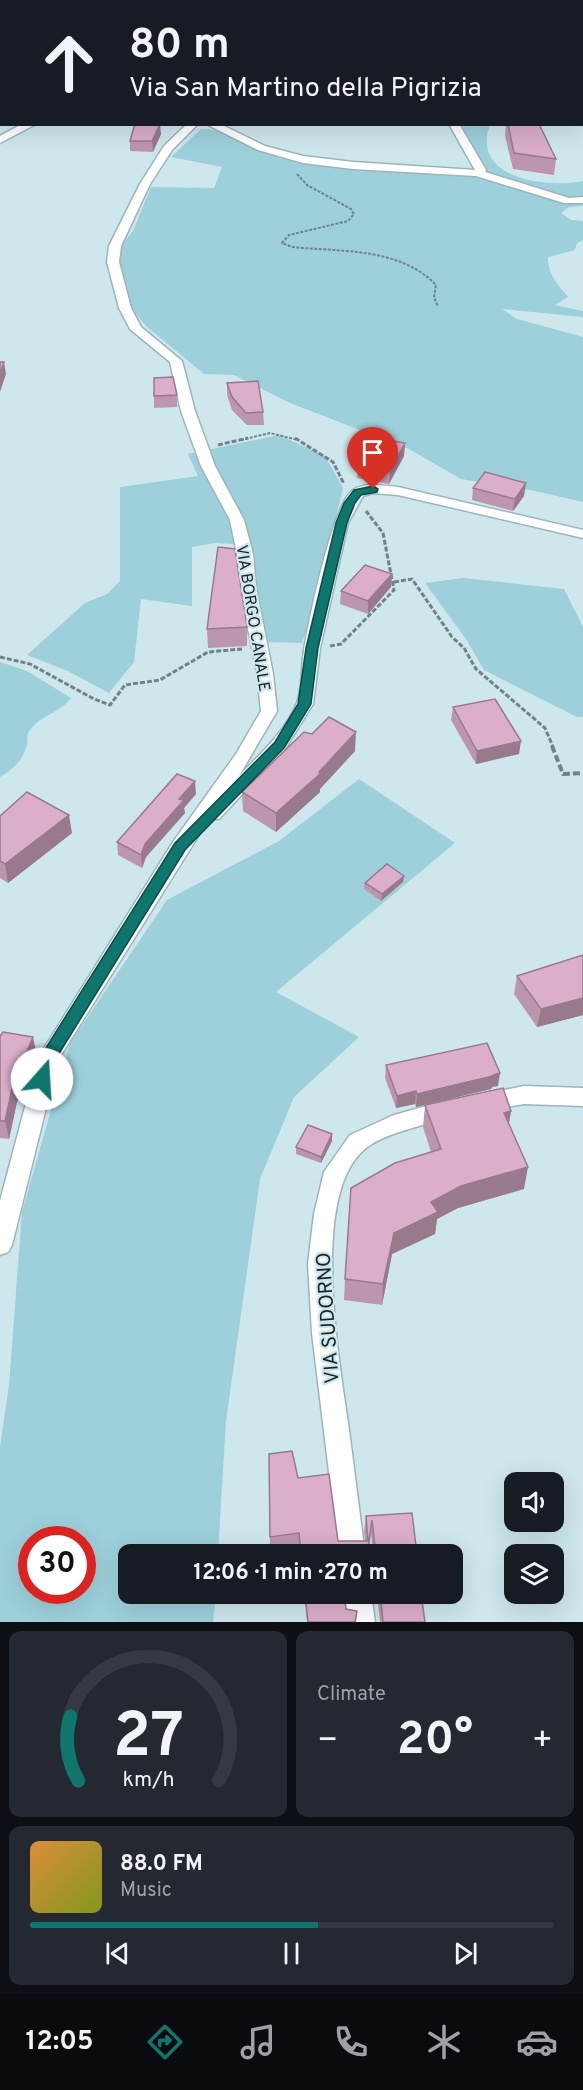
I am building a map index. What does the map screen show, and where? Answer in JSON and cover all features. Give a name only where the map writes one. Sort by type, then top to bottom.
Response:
[{"type":"street","points":[[0,140],[27,126]]},
{"type":"street","name":"VIA BORGO CANALE","points":[[0,1245],[48,1058],[180,847],[243,757],[269,711],[265,674],[258,648],[248,588],[245,554],[237,520],[213,477],[188,411],[176,361],[136,329],[125,308],[113,262],[115,246],[145,184],[168,148],[191,126]]},
{"type":"street","points":[[216,126],[281,154],[343,165],[434,168],[477,173],[568,201],[583,200]]},
{"type":"street","points":[[455,126],[481,170],[477,173]]},
{"type":"street","points":[[180,847],[279,745],[305,704],[312,648],[342,523],[350,503],[358,493],[373,489],[398,491],[583,534]]},
{"type":"street","name":"VIA SUDORNO","points":[[351,1544],[324,1333],[320,1264],[325,1214],[335,1172],[358,1142],[402,1121],[464,1105],[524,1095],[583,1097]]},
{"type":"street","points":[[359,1604],[361,1622]]},
{"type":"path","points":[[281,154],[308,185],[351,209],[354,214],[348,221],[289,235],[282,243],[292,247],[389,257],[430,276],[436,285],[434,297],[438,308]]},
{"type":"path","points":[[203,449],[270,433],[295,438],[333,462],[348,490],[358,493],[363,508],[383,533],[394,590],[340,644],[312,648]]},
{"type":"path","points":[[394,582],[412,579],[452,637],[464,648],[476,669],[546,728],[563,774],[583,773]]},
{"type":"path","points":[[0,657],[30,664],[94,699],[111,705],[125,685],[160,680],[208,652],[258,648]]},
{"type":"shaded area","points":[[462,126],[490,126],[487,143],[491,157],[501,168],[515,176],[550,183],[583,181],[583,206],[569,207],[561,213],[571,220],[583,221],[583,240],[577,243],[575,250],[548,257],[548,263],[557,284],[568,297],[555,305],[583,311],[583,317],[502,309],[517,319],[583,337],[583,502],[535,491],[461,479],[409,449],[290,403],[234,375],[204,374],[146,326],[127,304],[118,271],[120,247],[133,231],[151,187],[214,188],[222,167],[171,157],[201,129],[225,133],[272,153],[296,160],[479,175]]},
{"type":"shaded area","points":[[279,435],[325,456],[343,488],[315,605],[302,643],[263,642],[249,545],[215,543],[192,547],[192,606],[141,599],[134,662],[109,693],[68,671],[27,655],[85,603],[107,594],[120,581],[120,487],[198,476],[188,454]]},
{"type":"shaded area","points":[[463,578],[564,589],[583,627],[583,717],[577,717],[484,670],[466,639],[425,583]]},
{"type":"shaded area","points":[[0,662],[27,671],[71,698],[62,707],[34,725],[28,733],[26,750],[21,759],[0,777]]},
{"type":"shaded area","points":[[359,779],[455,843],[276,992],[359,1037],[294,1097],[260,1179],[226,1421],[219,1544],[118,1544],[118,1604],[215,1604],[213,1622],[0,1622],[0,1447],[9,1385],[22,1212],[70,1043],[167,900],[279,841]]},
{"type":"building","points":[[159,126],[152,141],[130,141],[134,127]]},
{"type":"building","points":[[508,126],[540,126],[556,159],[514,153]]},
{"type":"building","points":[[0,362],[4,362],[0,374]]},
{"type":"building","points":[[173,377],[177,395],[154,396],[154,378]]},
{"type":"building","points":[[258,381],[263,412],[246,413],[232,397],[227,383]]},
{"type":"building","points":[[373,438],[405,443],[390,471],[358,466]]},
{"type":"building","points":[[485,472],[526,483],[515,499],[473,488]]},
{"type":"building","points":[[218,547],[235,549],[247,627],[207,629]]},
{"type":"building","points":[[365,565],[392,574],[368,601],[341,591]]},
{"type":"building","points":[[495,699],[521,741],[477,751],[453,707]]},
{"type":"building","points":[[329,717],[356,732],[319,772],[321,773],[276,813],[242,792],[304,732],[312,734]]},
{"type":"building","points":[[177,774],[195,781],[179,799],[184,800],[145,844],[141,855],[117,842]]},
{"type":"building","points":[[27,792],[69,815],[5,864],[0,861],[0,816]]},
{"type":"building","points":[[387,864],[404,876],[382,894],[365,883]]},
{"type":"building","points":[[583,955],[583,998],[541,1009],[517,976]]},
{"type":"building","points":[[3,1032],[33,1037],[13,1084],[5,1121],[0,1121],[0,1036]]},
{"type":"building","points":[[487,1043],[500,1073],[417,1094],[416,1091],[397,1096],[386,1065]]},
{"type":"building","points":[[503,1088],[511,1111],[504,1113],[528,1167],[461,1186],[431,1202],[438,1212],[394,1233],[383,1284],[345,1279],[351,1188],[395,1163],[441,1149],[425,1105]]},
{"type":"building","points":[[308,1125],[332,1134],[321,1157],[296,1147]]},
{"type":"building","points":[[292,1451],[298,1478],[329,1474],[338,1541],[368,1541],[366,1516],[412,1513],[416,1544],[375,1544],[372,1520],[368,1544],[300,1544],[299,1533],[270,1537],[269,1454]]},
{"type":"building","points":[[306,1604],[345,1604],[346,1609],[357,1611],[355,1622],[308,1622]]},
{"type":"building","points":[[381,1604],[423,1604],[425,1622],[383,1622]]},
{"type":"route","points":[[42,1079],[48,1058],[180,847],[279,745],[305,704],[312,648],[342,523],[350,503],[358,493],[373,489]]}]
